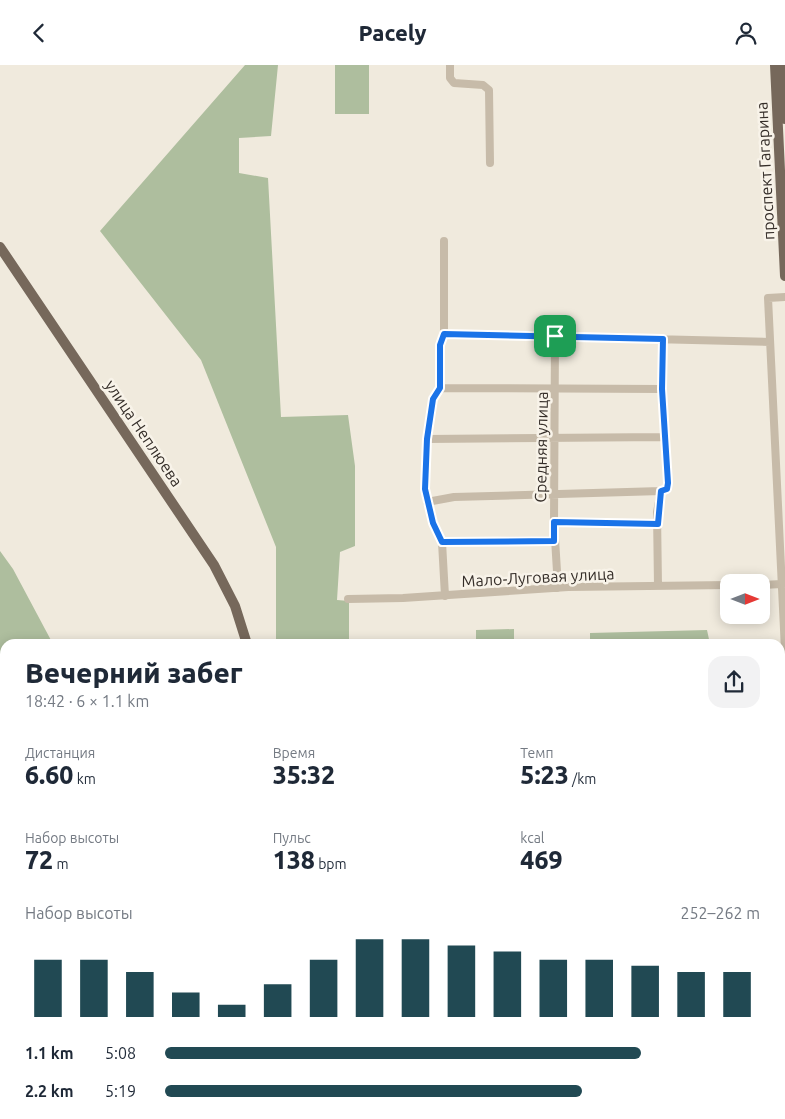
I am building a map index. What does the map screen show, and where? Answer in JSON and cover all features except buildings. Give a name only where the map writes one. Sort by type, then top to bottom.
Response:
[{"type":"main road","name":"проспект Гагарина","points":[[775,65],[785,276]]},
{"type":"main road","name":"проспект Гагарина","points":[[783,65],[785,119]]},
{"type":"main road","name":"улица Неплюева","points":[[0,247],[214,565],[235,605],[245,639]]},
{"type":"street","points":[[450,65],[450,78],[454,83],[484,85],[489,89],[490,163]]},
{"type":"street","points":[[444,241],[444,334],[440,345],[440,388],[433,399],[427,439],[425,489],[433,523],[442,542],[445,596]]},
{"type":"street","points":[[785,297],[768,298],[781,485],[785,639]]},
{"type":"street","points":[[444,334],[770,342]]},
{"type":"street","name":"Средняя улица","points":[[555,336],[554,541],[558,588]]},
{"type":"street","points":[[428,502],[454,497],[661,491],[667,489],[662,389],[663,339]]},
{"type":"street","points":[[440,388],[662,389]]},
{"type":"street","points":[[427,439],[665,437]]},
{"type":"street","points":[[658,586],[658,524],[661,491]]},
{"type":"street","points":[[554,522],[658,524]]},
{"type":"street","points":[[442,542],[554,541]]},
{"type":"street","name":"Мало-Луговая улица","points":[[348,599],[445,596],[558,588],[720,585]]},
{"type":"street","points":[[770,585],[782,585]]},
{"type":"green space","points":[[245,65],[278,65],[271,136],[239,138],[239,173],[268,178],[281,417],[348,415],[355,466],[355,546],[340,552],[337,600],[349,601],[349,639],[276,639],[276,547],[201,360],[100,231]]},
{"type":"green space","points":[[335,65],[369,65],[369,114],[335,114]]},
{"type":"green space","points":[[0,551],[13,569],[50,639],[0,639]]},
{"type":"green space","points":[[514,629],[514,639],[476,639],[476,630]]},
{"type":"green space","points":[[707,630],[709,639],[590,639],[590,633]]},
{"type":"route","points":[[444,334],[555,336],[663,339],[662,389],[668,483],[667,489],[661,491],[657,513],[658,524],[554,522],[554,541],[442,542],[433,523],[425,489],[427,439],[433,399],[440,388],[440,345],[444,334]]}]
